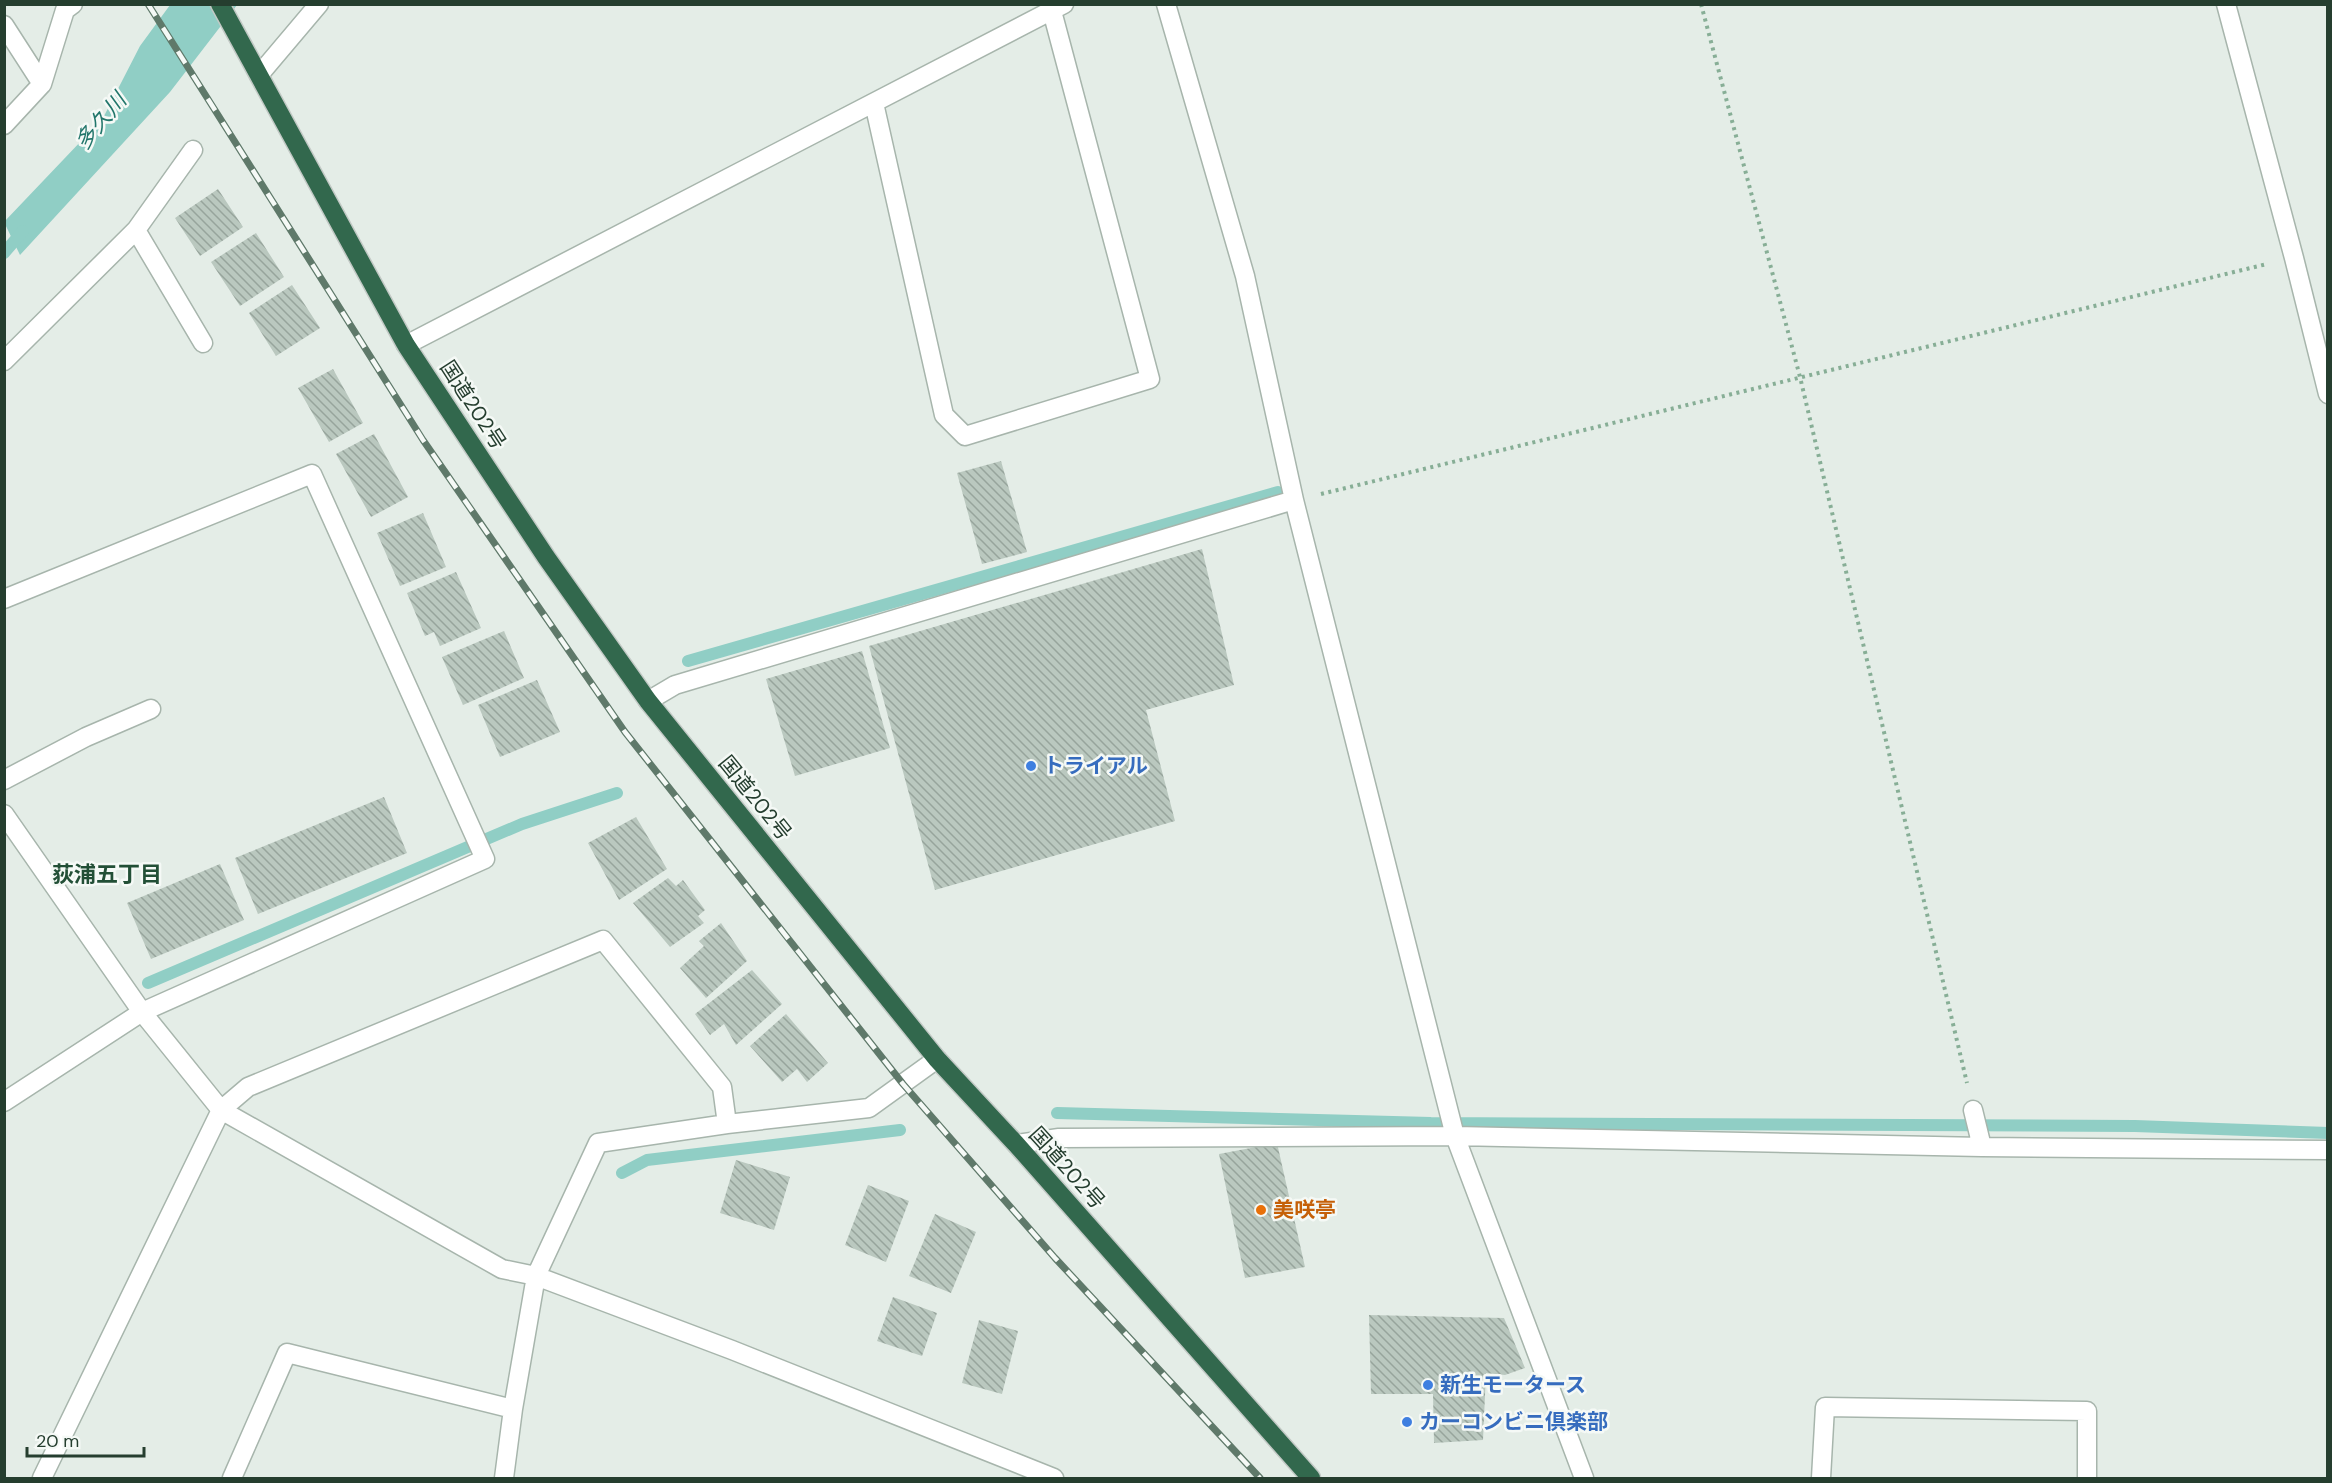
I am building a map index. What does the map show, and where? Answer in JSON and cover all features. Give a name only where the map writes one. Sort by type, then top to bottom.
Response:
[{"type":"highway","name":"国道202号","points":[[219,4],[406,345],[546,557],[648,701],[937,1059],[1016,1144],[1311,1479]]},
{"type":"street","points":[[4,125],[42,84],[65,10],[73,4]]},
{"type":"street","points":[[259,75],[319,4]]},
{"type":"street","points":[[1166,4],[1245,276],[1294,500],[1455,1137],[1584,1479]]},
{"type":"street","points":[[2226,4],[2328,394]]},
{"type":"street","points":[[406,345],[874,103],[1058,8],[1150,379],[964,436],[944,415],[874,103]]},
{"type":"street","points":[[4,25],[42,84]]},
{"type":"street","points":[[4,362],[136,230],[193,150]]},
{"type":"street","points":[[136,230],[203,343]]},
{"type":"street","points":[[4,599],[312,474],[485,859],[142,1012],[4,1102]]},
{"type":"street","points":[[648,701],[675,685],[1294,500]]},
{"type":"street","points":[[4,780],[86,737],[151,708]]},
{"type":"street","points":[[4,814],[142,1012],[221,1110],[502,1269],[536,1276],[732,1350],[1054,1479]]},
{"type":"street","points":[[42,1479],[221,1110],[248,1087],[603,940],[722,1088],[727,1124]]},
{"type":"street","points":[[504,1479],[513,1409],[536,1276],[598,1143],[727,1124],[869,1108],[937,1059]]},
{"type":"street","points":[[1973,1110],[1982,1147]]},
{"type":"street","points":[[1016,1144],[1059,1138],[1455,1137],[1982,1147],[2328,1150]]},
{"type":"street","points":[[232,1479],[287,1353],[513,1409]]},
{"type":"street","points":[[1821,1479],[1825,1407],[2087,1411],[2087,1479]]},
{"type":"path","points":[[1701,4],[1800,376],[1973,1110]]},
{"type":"path","points":[[1294,500],[2294,258]]},
{"type":"water","points":[[170,5],[237,5],[170,92],[20,255],[4,222],[103,118],[140,46]]},
{"type":"building","points":[[218,189],[243,227],[200,256],[175,218]]},
{"type":"building","points":[[256,233],[284,277],[240,306],[211,262]]},
{"type":"building","points":[[292,285],[320,328],[276,356],[249,313]]},
{"type":"building","points":[[333,369],[363,423],[329,442],[298,388]]},
{"type":"building","points":[[374,434],[408,497],[371,517],[336,454]]},
{"type":"building","points":[[1001,461],[1027,552],[982,564],[957,473]]},
{"type":"building","points":[[423,513],[446,567],[400,586],[377,533]]},
{"type":"building","name":"トライアル","points":[[1202,549],[1234,685],[1146,710],[1175,821],[935,890],[869,646]]},
{"type":"building","points":[[456,572],[481,628],[440,646],[434,632],[425,636],[407,593]]},
{"type":"building","points":[[504,631],[524,678],[463,705],[442,657]]},
{"type":"building","points":[[862,651],[890,748],[795,776],[766,679]]},
{"type":"building","points":[[537,680],[560,732],[500,757],[478,705]]},
{"type":"building","points":[[384,797],[407,853],[258,914],[235,858]]},
{"type":"building","points":[[636,817],[667,869],[619,900],[588,843]]},
{"type":"building","points":[[220,864],[244,920],[151,959],[127,903]]},
{"type":"building","points":[[668,878],[676,886],[683,880],[705,910],[698,916],[704,923],[670,947],[633,903]]},
{"type":"building","points":[[721,923],[747,961],[706,998],[680,968],[704,946],[699,941]]},
{"type":"building","points":[[752,970],[782,1004],[736,1045],[724,1024],[710,1035],[695,1014]]},
{"type":"building","points":[[786,1014],[828,1063],[807,1082],[797,1069],[782,1082],[750,1046]]},
{"type":"building","name":"美咲亭","points":[[1277,1143],[1305,1267],[1245,1278],[1219,1154]]},
{"type":"building","points":[[736,1160],[790,1177],[774,1230],[720,1213]]},
{"type":"building","points":[[868,1185],[909,1201],[886,1262],[845,1245]]},
{"type":"building","points":[[935,1214],[976,1232],[951,1293],[909,1276]]},
{"type":"building","points":[[893,1297],[937,1313],[922,1356],[877,1341]]},
{"type":"building","name":"新生モータース","points":[[1369,1315],[1504,1318],[1525,1368],[1505,1375],[1486,1373],[1483,1440],[1434,1443],[1433,1394],[1371,1394]]},
{"type":"building","points":[[979,1320],[1018,1331],[1002,1394],[962,1383]]},
{"type":"waterway","name":"多久川","points":[[4,253],[23,231]]},
{"type":"waterway","points":[[688,661],[1278,492]]},
{"type":"waterway","points":[[148,983],[522,824],[617,793]]},
{"type":"waterway","points":[[1057,1113],[1431,1123],[2135,1126],[2328,1133]]},
{"type":"waterway","points":[[622,1173],[647,1160],[900,1130]]},
{"type":"railway","points":[[148,4],[423,440],[625,732],[903,1084],[1055,1258],[1260,1478]]},
{"type":"place","name":"トライアル","points":[[1031,766]]},
{"type":"place","name":"美咲亭","points":[[1261,1210]]},
{"type":"place","name":"新生モータース","points":[[1428,1385]]},
{"type":"place","name":"カーコンビニ倶楽部","points":[[1407,1422]]},
{"type":"district","name":"荻浦五丁目","points":[[107,874]]}]
